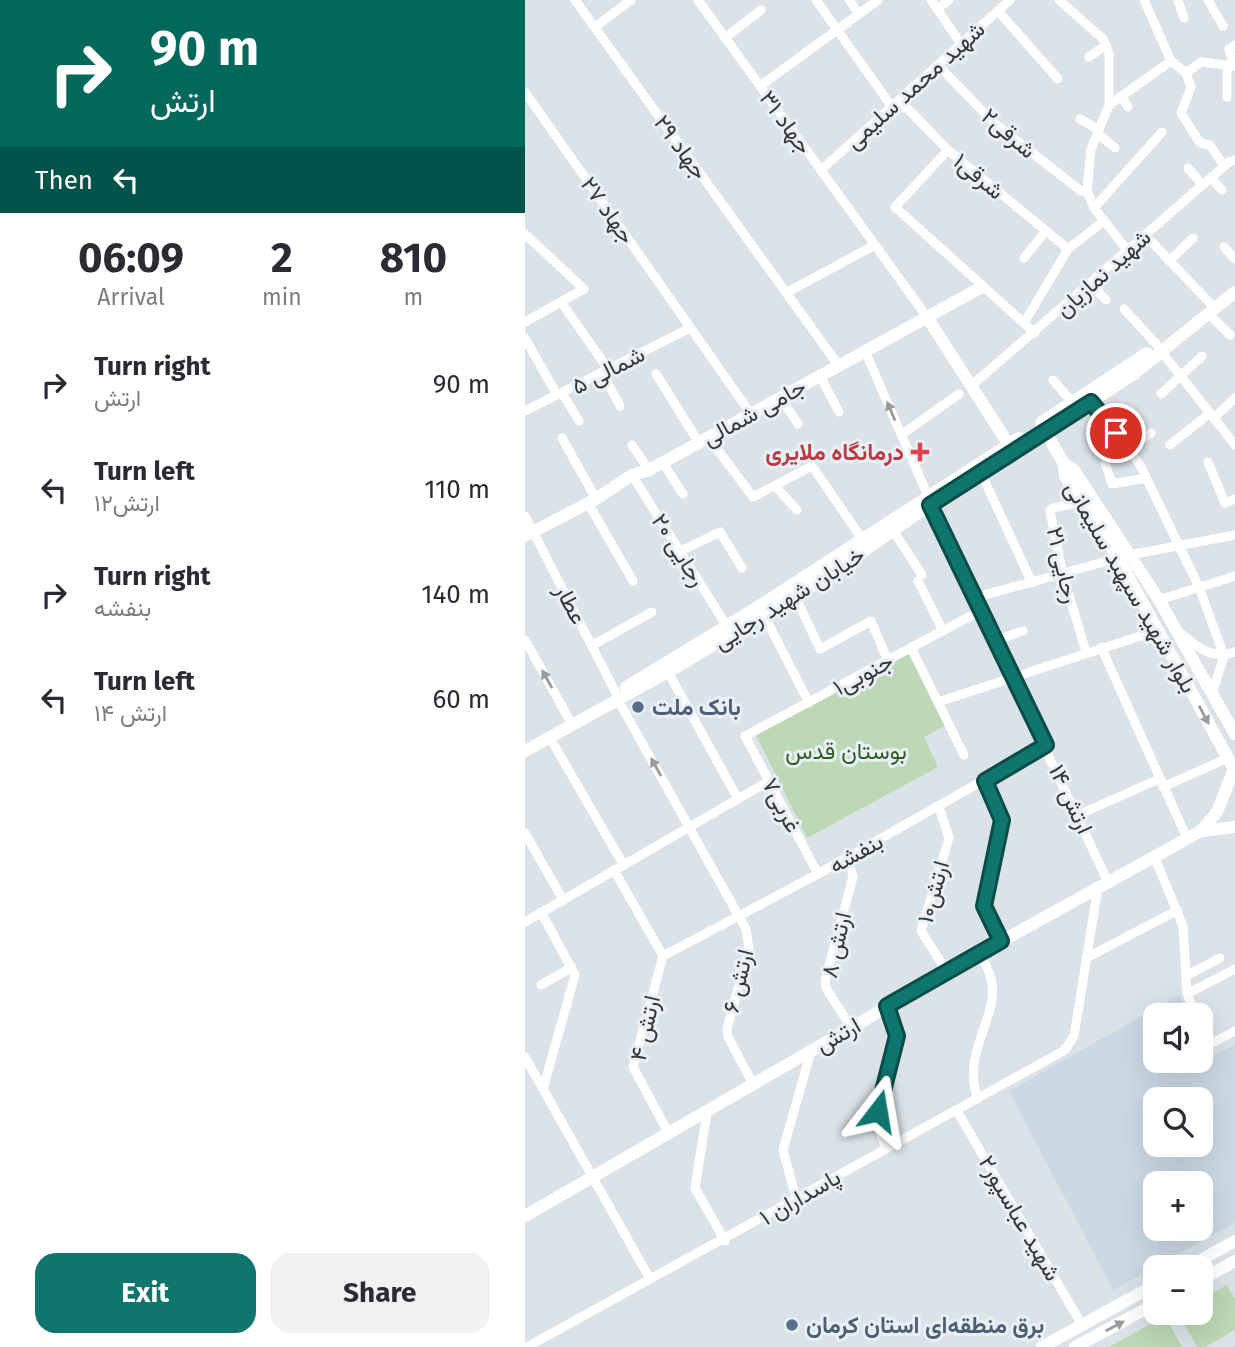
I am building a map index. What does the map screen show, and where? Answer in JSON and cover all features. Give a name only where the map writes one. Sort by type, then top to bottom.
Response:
[{"type":"main road","points":[[1042,427],[1073,403],[1159,348],[1235,283]]},
{"type":"main road","name":"جامی شمالی","points":[[529,534],[592,501],[632,475],[663,463],[982,287]]},
{"type":"main road","points":[[1209,308],[1235,292]]},
{"type":"main road","points":[[927,317],[1009,444]]},
{"type":"main road","points":[[1042,427],[1091,402],[1131,376],[1159,348]]},
{"type":"main road","points":[[1042,427],[1064,464]]},
{"type":"main road","name":"خیابان شهید رجایی","points":[[525,751],[617,696],[726,625],[894,532],[929,501],[1009,444],[1042,427]]},
{"type":"main road","name":"خیابان شهید رجایی","points":[[525,742],[668,672],[764,615],[795,596],[862,539],[981,474],[1042,427]]},
{"type":"main road","name":"بلوار شهید سپهبد سلیمانی","points":[[1064,464],[1065,475],[1082,502],[1159,600],[1235,734]]},
{"type":"main road","name":"بلوار شهید سپهبد سلیمانی","points":[[1064,464],[1074,470],[1124,557],[1159,630],[1232,766]]},
{"type":"main road","points":[[1202,831],[1217,812],[1232,766]]},
{"type":"main road","points":[[1202,831],[1235,827]]},
{"type":"main road","name":"ارتش","points":[[525,1216],[1001,941],[1202,831]]},
{"type":"main road","points":[[1210,1255],[1235,1241]]},
{"type":"main road","points":[[1213,1273],[1235,1261]]},
{"type":"main road","points":[[1045,1346],[1143,1292]]},
{"type":"main road","points":[[1075,1347],[1143,1310]]},
{"type":"street","name":"جهاد ۲۹","points":[[575,0],[839,366]]},
{"type":"street","points":[[595,27],[631,0]]},
{"type":"street","name":"جهاد ۳۱","points":[[698,0],[927,317]]},
{"type":"street","points":[[816,0],[891,107]]},
{"type":"street","points":[[849,0],[859,14]]},
{"type":"street","points":[[760,86],[878,0]]},
{"type":"street","points":[[949,0],[934,4],[961,44]]},
{"type":"street","name":"شهید محمد سلیمی","points":[[821,170],[1010,0]]},
{"type":"street","points":[[1059,0],[1103,39],[1109,54],[1109,105],[1091,149],[1087,191],[1094,208],[1128,251]]},
{"type":"street","points":[[1178,0],[1184,18]]},
{"type":"street","points":[[1208,0],[1223,26]]},
{"type":"street","points":[[1147,1],[1171,61],[1186,72],[1191,87],[1181,113],[1200,143],[1210,145],[1224,166]]},
{"type":"street","points":[[725,37],[761,10]]},
{"type":"street","points":[[998,10],[1058,79]]},
{"type":"street","points":[[1089,57],[1106,45]]},
{"type":"street","points":[[1227,97],[1232,65],[1229,49],[1235,45]]},
{"type":"street","points":[[1109,105],[1171,61]]},
{"type":"street","points":[[1186,72],[1201,62],[1232,65]]},
{"type":"street","name":"شرقی۲","points":[[938,65],[993,122],[1081,191],[1087,191]]},
{"type":"street","points":[[1121,96],[1128,107]]},
{"type":"street","name":"جهاد ۲۷","points":[[526,97],[751,414]]},
{"type":"street","name":"شرقی۱","points":[[891,107],[906,107],[948,150],[1068,249]]},
{"type":"street","points":[[1080,119],[1115,148]]},
{"type":"street","points":[[1094,208],[1162,132]]},
{"type":"street","points":[[948,150],[895,207],[1035,333]]},
{"type":"street","name":"شهید نمازیان","points":[[971,386],[1224,166],[1235,160]]},
{"type":"street","points":[[1188,168],[1203,185]]},
{"type":"street","points":[[1211,178],[1222,190]]},
{"type":"street","points":[[1024,323],[1068,249],[1104,221]]},
{"type":"street","points":[[1024,258],[1045,232]]},
{"type":"street","points":[[525,234],[584,289],[525,322]]},
{"type":"street","points":[[1146,236],[1230,335]]},
{"type":"street","points":[[1169,261],[1193,238]]},
{"type":"street","points":[[786,293],[875,245]]},
{"type":"street","points":[[1224,247],[1235,260]]},
{"type":"street","points":[[1091,284],[1106,300]]},
{"type":"street","points":[[561,302],[605,371],[620,406]]},
{"type":"street","points":[[1124,309],[1159,348],[1235,445]]},
{"type":"street","name":"شمالی ۵","points":[[525,411],[691,328]]},
{"type":"street","points":[[525,338],[579,421]]},
{"type":"street","name":"ارتش ۱۴","points":[[865,351],[929,501],[1079,815],[1103,884]]},
{"type":"street","points":[[1161,394],[1202,356]]},
{"type":"street","points":[[656,374],[703,440],[753,497],[812,466],[862,539]]},
{"type":"street","points":[[820,376],[839,412]]},
{"type":"street","points":[[1053,380],[1073,403]]},
{"type":"street","points":[[901,435],[959,394]]},
{"type":"street","points":[[781,398],[798,424]]},
{"type":"street","points":[[1170,445],[1235,398]]},
{"type":"street","points":[[1091,402],[1128,449],[1146,478],[1199,587],[1224,656],[1212,694]]},
{"type":"street","points":[[1128,449],[1151,433]]},
{"type":"street","points":[[562,438],[633,581]]},
{"type":"street","points":[[632,445],[649,470]]},
{"type":"street","points":[[1208,462],[1225,502],[1235,499]]},
{"type":"street","points":[[663,463],[683,494]]},
{"type":"street","points":[[1105,463],[1112,484],[1146,478]]},
{"type":"street","points":[[981,474],[1032,583]]},
{"type":"street","name":"رجایی ۲۰","points":[[632,475],[726,625]]},
{"type":"street","points":[[775,486],[797,510]]},
{"type":"street","name":"رجایی ۲۱","points":[[1082,502],[1051,509],[1063,575],[1086,652]]},
{"type":"street","name":"عطار","points":[[525,516],[529,534],[593,645],[617,696],[689,827]]},
{"type":"street","points":[[679,552],[720,532],[742,568]]},
{"type":"street","points":[[894,532],[920,578],[943,631]]},
{"type":"street","points":[[974,598],[1124,557],[1235,535]]},
{"type":"street","points":[[1159,600],[1235,576]]},
{"type":"street","points":[[795,596],[820,649],[871,621],[888,661]]},
{"type":"street","name":"جنوبی۱","points":[[745,736],[980,611]]},
{"type":"street","points":[[593,645],[652,612]]},
{"type":"street","points":[[764,615],[809,703]]},
{"type":"street","points":[[1175,628],[1201,650],[1224,656],[1235,652]]},
{"type":"street","points":[[938,702],[1159,630]]},
{"type":"street","points":[[996,640],[1023,631]]},
{"type":"street","points":[[525,640],[569,719]]},
{"type":"street","points":[[1101,647],[1187,838]]},
{"type":"street","points":[[911,648],[964,755]]},
{"type":"street","points":[[668,672],[738,799]]},
{"type":"street","name":"غربی۷","points":[[745,736],[818,874]]},
{"type":"street","points":[[550,737],[623,864]]},
{"type":"street","name":"بنفشه","points":[[663,956],[818,874],[1046,745]]},
{"type":"street","points":[[1079,815],[1161,783],[1232,766]]},
{"type":"street","points":[[525,922],[769,781]]},
{"type":"street","points":[[985,781],[1002,820],[984,906],[1001,941]]},
{"type":"street","name":"ارتش۱۰","points":[[939,807],[949,838],[921,931],[947,972]]},
{"type":"street","name":"ارتش ۶","points":[[689,827],[749,936],[749,949],[727,1028],[728,1037],[753,1084]]},
{"type":"street","points":[[525,833],[563,900]]},
{"type":"street","name":"ارتش ۸","points":[[848,856],[853,877],[825,988],[851,1027]]},
{"type":"street","points":[[1154,856],[1184,930],[1182,948],[1187,993],[1191,1003]]},
{"type":"street","points":[[614,870],[663,956]]},
{"type":"street","points":[[1088,957],[1103,884]]},
{"type":"street","points":[[1088,957],[1178,910]]},
{"type":"street","points":[[541,912],[573,971],[543,1089]]},
{"type":"street","points":[[978,1098],[973,1080],[975,1062],[992,993],[991,979],[980,953]]},
{"type":"street","name":"ارتش ۴","points":[[663,956],[633,1067],[669,1134]]},
{"type":"street","name":"پاسداران ۱","points":[[527,1347],[725,1241],[796,1198],[957,1111],[1071,1044],[1088,957]]},
{"type":"street","points":[[1186,976],[1220,958]]},
{"type":"street","points":[[1187,993],[1235,970]]},
{"type":"street","points":[[541,985],[573,971]]},
{"type":"street","points":[[886,1149],[876,1120],[897,1036],[887,1006]]},
{"type":"street","points":[[1213,1042],[1235,1031]]},
{"type":"street","points":[[796,1198],[783,1150],[811,1051]]},
{"type":"street","points":[[525,1057],[590,1177],[650,1279]]},
{"type":"street","name":"شهید عباسپور۲","points":[[957,1111],[1082,1325]]},
{"type":"street","points":[[706,1112],[695,1188],[725,1241]]},
{"type":"shaded area","points":[[1179,995],[1183,1003],[1165,1003]]},
{"type":"shaded area","points":[[1143,1015],[1143,1073],[1213,1073],[1213,1056],[1235,1045],[1235,1223],[1213,1235],[1213,1171],[1143,1171],[1143,1241],[1202,1241],[1177,1255],[1143,1255],[1143,1274],[1113,1290],[1009,1091]]},
{"type":"green space","name":"بوستان قدس","points":[[912,650],[946,725],[924,737],[938,767],[807,838],[756,735]]},
{"type":"green space","points":[[1227,1285],[1235,1299],[1235,1330],[1205,1347],[1197,1347],[1185,1325],[1213,1325],[1213,1293]]},
{"type":"green space","points":[[1149,1325],[1170,1325],[1182,1347],[1109,1347]]},
{"type":"place","name":"درمانگاه ملایری","points":[[920,452]]},
{"type":"place","name":"بانک ملت","points":[[638,707]]},
{"type":"place","name":"برق منطقه‌ای استان کرمان","points":[[792,1325]]},
{"type":"route","points":[[878,1111],[897,1036],[887,1006],[1001,941],[984,906],[1002,815],[985,781],[1046,745],[930,505],[1091,402],[1116,433]]}]
